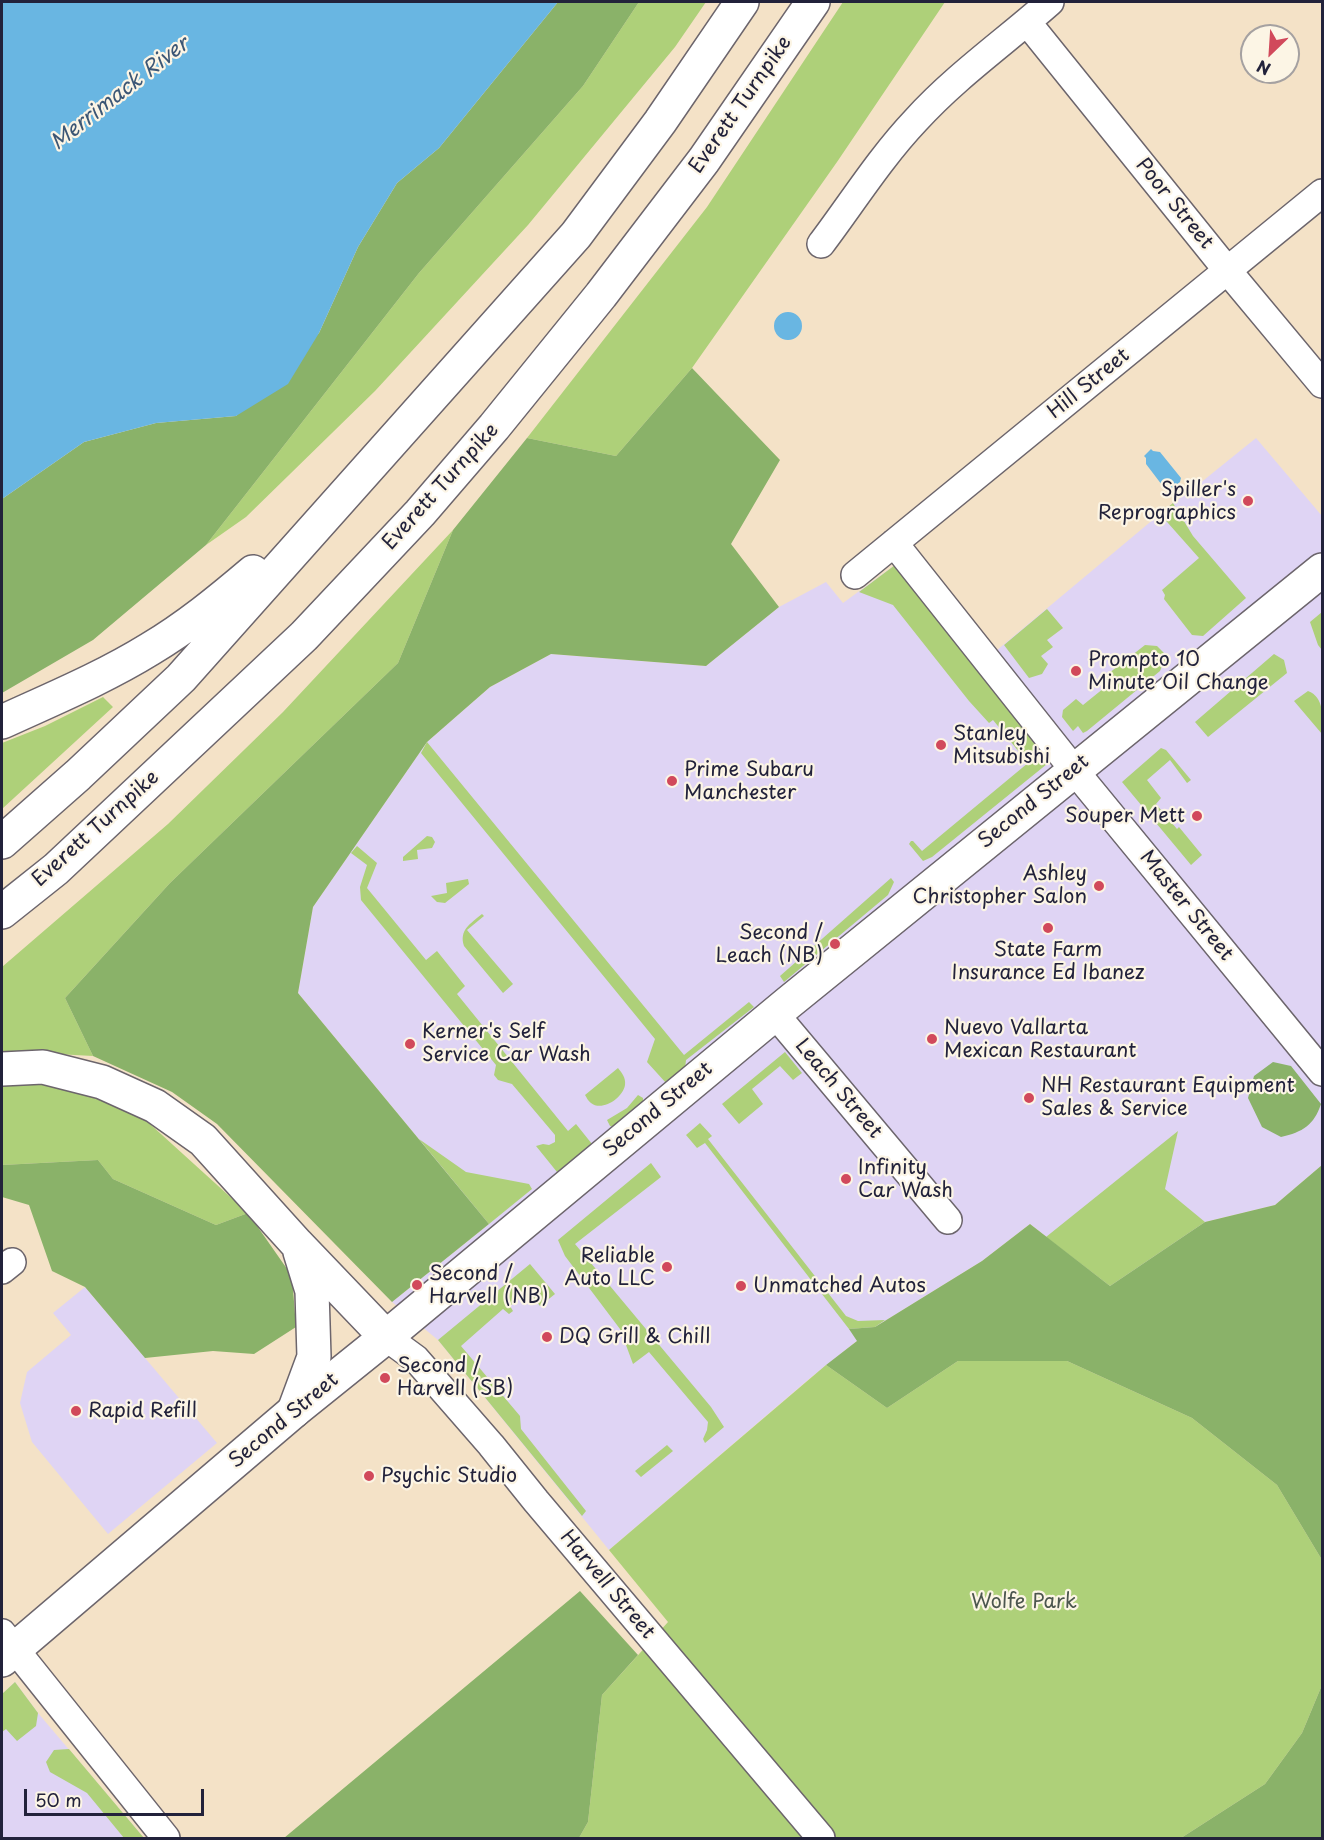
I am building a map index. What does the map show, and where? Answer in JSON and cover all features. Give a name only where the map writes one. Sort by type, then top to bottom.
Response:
[{"type":"main road","points":[[2,842],[78,775],[181,678],[576,235],[660,122],[742,2]]},
{"type":"main road","name":"Everett Turnpike","points":[[2,912],[56,869],[304,636],[420,513],[494,427],[601,295],[704,160],[813,2]]},
{"type":"main road","points":[[2,722],[101,676],[152,648],[205,612],[255,571],[576,235]]},
{"type":"main road","name":"Second Street","points":[[6,1647],[386,1337],[775,1014],[1323,570]]},
{"type":"main road","points":[[2,1069],[43,1067],[102,1082],[155,1106],[203,1140],[297,1244],[386,1337]]},
{"type":"main road","points":[[294,1412],[314,1357],[315,1346],[312,1291],[297,1244]]},
{"type":"street","points":[[821,244],[916,119],[1050,2]]},
{"type":"street","name":"Poor Street","points":[[1028,22],[1227,270],[1323,384]]},
{"type":"street","name":"Hill Street","points":[[855,575],[1323,193]]},
{"type":"street","name":"Master Street","points":[[894,543],[1074,770],[1323,1072]]},
{"type":"street","name":"Leach Street","points":[[775,1014],[948,1220]]},
{"type":"street","name":"Harvell Street","points":[[386,1337],[416,1359],[483,1436],[821,1839]]},
{"type":"street","points":[[6,1647],[166,1839]]},
{"type":"shaded area","points":[[1256,438],[1322,516],[1322,1165],[1275,1205],[1205,1222],[1110,1286],[1030,1224],[982,1261],[875,1327],[849,1329],[858,1340],[609,1550],[438,1340],[392,1302],[489,1224],[298,993],[313,907],[427,742],[490,687],[551,654],[706,666],[779,607],[826,582],[843,603],[895,565],[978,666],[1173,503]]},
{"type":"shaded area","points":[[85,1287],[217,1443],[108,1534],[32,1442],[20,1403],[27,1372],[71,1335],[53,1313]]},
{"type":"shaded area","points":[[15,1682],[38,1713],[144,1838],[2,1838],[2,1694]]},
{"type":"green space","points":[[558,2],[639,2],[583,86],[419,273],[206,545],[93,640],[2,693],[2,499],[84,442],[156,423],[236,416],[319,333],[358,247],[397,183],[439,148]]},
{"type":"green space","points":[[639,2],[706,2],[675,47],[528,225],[375,391],[246,517],[206,545],[419,273],[583,86]]},
{"type":"green space","points":[[843,2],[945,2],[837,162],[692,368],[616,456],[527,438],[707,207]]},
{"type":"green space","points":[[692,368],[780,460],[731,544],[779,607],[706,666],[551,654],[490,687],[427,742],[313,907],[298,993],[489,1224],[392,1302],[217,1124],[172,1092],[93,1056],[65,998],[170,883],[398,663],[453,530],[527,438],[616,456]]},
{"type":"green space","points":[[1173,503],[1193,536],[1246,598],[1203,636],[1192,635],[1164,599],[1165,595],[1162,590],[1199,558],[1160,514]]},
{"type":"green space","points":[[453,530],[398,663],[170,883],[65,998],[93,1056],[2,1051],[2,967],[168,824],[283,712]]},
{"type":"green space","points":[[895,565],[1044,748],[1047,764],[932,857],[923,861],[909,844],[911,841],[922,851],[1028,763],[993,720],[989,723],[969,701],[893,605],[859,592]]},
{"type":"green space","points":[[1047,609],[1063,628],[1047,640],[1053,647],[1041,656],[1048,664],[1042,674],[1029,678],[1004,645]]},
{"type":"green space","points":[[1322,612],[1322,650],[1310,622]]},
{"type":"green space","points":[[1145,645],[1157,646],[1165,654],[1169,664],[1163,664],[1160,671],[1087,731],[1083,733],[1078,726],[1073,731],[1062,717],[1063,710],[1076,699],[1083,705],[1109,684],[1104,677]]},
{"type":"green space","points":[[1274,654],[1284,660],[1287,673],[1208,737],[1195,722]]},
{"type":"green space","points":[[1308,691],[1320,702],[1322,734],[1294,701]]},
{"type":"green space","points":[[103,697],[113,707],[2,809],[2,743],[45,726]]},
{"type":"green space","points":[[427,742],[684,1055],[749,1002],[754,1007],[686,1060],[685,1069],[666,1083],[647,1062],[655,1039],[421,753]]},
{"type":"green space","points":[[1161,748],[1166,750],[1191,780],[1187,783],[1170,760],[1147,780],[1161,798],[1156,804],[1202,855],[1191,865],[1122,782]]},
{"type":"green space","points":[[427,836],[432,837],[435,842],[432,848],[417,850],[418,859],[403,861],[403,857]]},
{"type":"green space","points":[[357,846],[377,863],[367,888],[426,960],[437,951],[465,986],[457,994],[568,1131],[576,1124],[592,1144],[557,1172],[536,1146],[555,1142],[555,1135],[512,1084],[498,1080],[494,1075],[496,1065],[361,900],[360,887],[367,865],[351,853]]},
{"type":"green space","points":[[891,878],[894,882],[888,895],[784,982],[780,976]]},
{"type":"green space","points":[[468,879],[469,884],[445,903],[437,902],[431,896],[447,893],[446,883]]},
{"type":"green space","points":[[482,914],[484,916],[467,930],[513,984],[503,993],[464,946],[464,931]]},
{"type":"green space","points":[[785,1052],[802,1073],[793,1080],[780,1066],[752,1089],[763,1104],[739,1124],[722,1104]]},
{"type":"green space","points":[[1273,1062],[1291,1066],[1321,1104],[1315,1117],[1307,1126],[1296,1133],[1281,1137],[1262,1127],[1248,1098],[1254,1076]]},
{"type":"green space","points":[[618,1068],[625,1082],[620,1095],[606,1105],[601,1106],[590,1102],[585,1095]]},
{"type":"green space","points":[[56,1084],[140,1115],[248,1213],[216,1225],[113,1179],[98,1160],[2,1165],[2,1085]]},
{"type":"green space","points":[[638,1095],[643,1098],[643,1104],[615,1127],[610,1126],[607,1120],[627,1108]]},
{"type":"green space","points":[[700,1123],[712,1136],[708,1139],[846,1316],[858,1321],[885,1320],[875,1327],[849,1329],[705,1143],[697,1148],[686,1135]]},
{"type":"green space","points":[[1178,1131],[1165,1189],[1205,1222],[1110,1286],[1046,1237]]},
{"type":"green space","points":[[419,1139],[466,1172],[529,1184],[532,1189],[489,1224]]},
{"type":"green space","points":[[98,1160],[113,1179],[216,1225],[248,1213],[292,1276],[296,1327],[254,1354],[213,1351],[145,1358],[85,1287],[52,1271],[29,1205],[2,1197],[2,1165]]},
{"type":"green space","points":[[651,1163],[661,1177],[575,1244],[711,1407],[724,1427],[705,1443],[703,1439],[708,1422],[649,1352],[633,1364],[620,1329],[565,1256],[558,1240]]},
{"type":"green space","points":[[1322,1165],[1322,1560],[1277,1485],[1192,1418],[1067,1361],[958,1361],[887,1408],[826,1365],[857,1341],[849,1329],[875,1327],[982,1261],[1030,1224],[1110,1286],[1205,1222],[1275,1205]]},
{"type":"green space","points":[[530,1264],[555,1294],[540,1306],[531,1295],[527,1298],[524,1294],[510,1306],[513,1311],[509,1314],[503,1309],[461,1346],[520,1416],[521,1429],[586,1511],[582,1516],[438,1340]]},
{"type":"green space","name":"Wolfe Park","points":[[958,1361],[1067,1361],[1192,1418],[1277,1485],[1322,1560],[1322,1685],[1302,1733],[1265,1784],[1181,1838],[579,1838],[588,1822],[602,1695],[668,1622],[609,1550],[826,1365],[887,1408]]},
{"type":"green space","points":[[667,1445],[673,1451],[641,1477],[635,1471]]},
{"type":"green space","points":[[580,1591],[638,1655],[602,1695],[588,1822],[579,1838],[284,1838]]},
{"type":"green space","points":[[15,1682],[38,1713],[36,1726],[17,1741],[6,1729],[2,1732],[2,1694]]},
{"type":"green space","points":[[1322,1685],[1322,1838],[1181,1838],[1265,1784],[1302,1733]]},
{"type":"green space","points":[[69,1749],[144,1838],[124,1838],[87,1793],[50,1772],[46,1762],[54,1750]]},
{"type":"water","name":"Merrimack River","points":[[2,2],[558,2],[439,148],[397,183],[358,247],[319,333],[288,384],[236,416],[156,423],[84,442],[2,499]]},
{"type":"water","points":[[788,312],[798,316],[802,326],[798,336],[788,340],[778,336],[774,326],[778,316]]},
{"type":"water","points":[[1151,449],[1160,452],[1181,478],[1180,482],[1171,489],[1165,489],[1146,464],[1144,456]]},
{"type":"place","name":"Spiller's Reprographics","points":[[1248,501]]},
{"type":"place","name":"Prompto 10 Minute Oil Change","points":[[1076,671]]},
{"type":"place","name":"Stanley Mitsubishi","points":[[941,745]]},
{"type":"place","name":"Prime Subaru Manchester","points":[[672,781]]},
{"type":"place","name":"Souper Mett","points":[[1197,816]]},
{"type":"place","name":"Ashley Christopher Salon","points":[[1099,886]]},
{"type":"place","name":"State Farm Insurance Ed Ibanez","points":[[1048,928]]},
{"type":"place","name":"Second / Leach (NB)","points":[[835,944]]},
{"type":"place","name":"Nuevo Vallarta Mexican Restaurant","points":[[932,1039]]},
{"type":"place","name":"Kerner's Self Service Car Wash","points":[[410,1044]]},
{"type":"place","name":"NH Restaurant Equipment Sales & Service","points":[[1029,1098]]},
{"type":"place","name":"Infinity Car Wash","points":[[846,1179]]},
{"type":"place","name":"Reliable Auto LLC","points":[[667,1267]]},
{"type":"place","name":"Second / Harvell (NB)","points":[[417,1285]]},
{"type":"place","name":"Unmatched Autos","points":[[741,1286]]},
{"type":"place","name":"DQ Grill & Chill","points":[[547,1337]]},
{"type":"place","name":"Second / Harvell (SB)","points":[[385,1378]]},
{"type":"place","name":"Rapid Refill","points":[[76,1411]]},
{"type":"place","name":"Psychic Studio","points":[[369,1476]]}]
